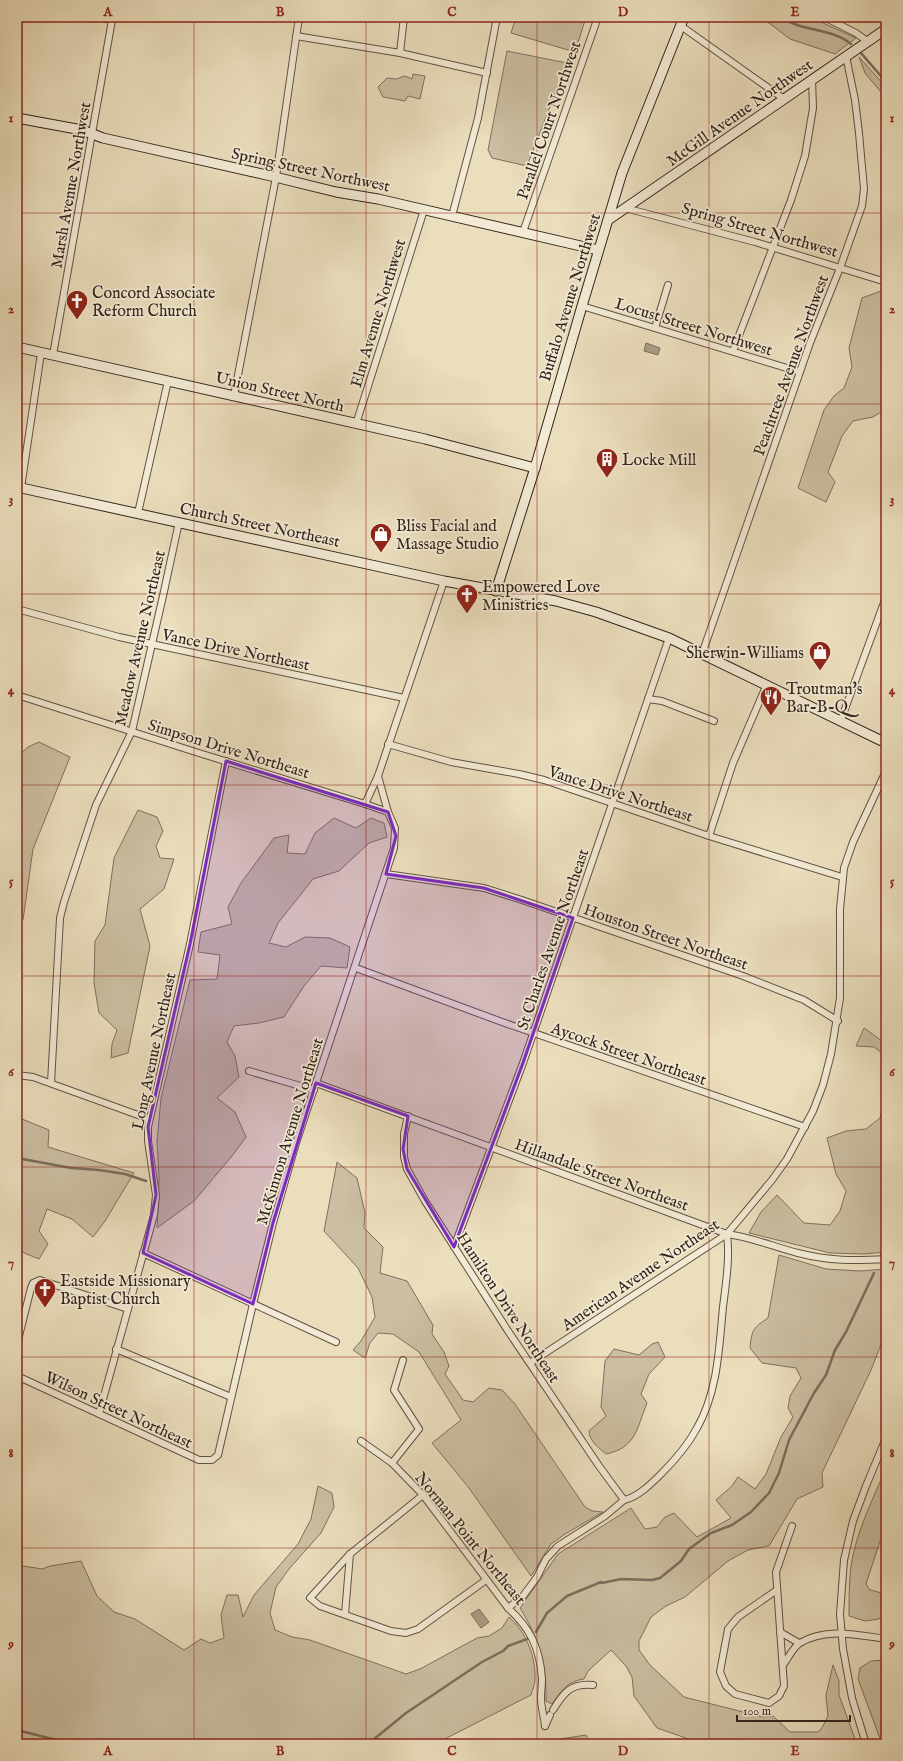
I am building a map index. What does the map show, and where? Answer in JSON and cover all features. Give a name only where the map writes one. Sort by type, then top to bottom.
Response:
[{"type":"street","name":"Marsh Avenue Northwest","points":[[53,355],[112,20],[96,17]]},
{"type":"street","points":[[234,396],[276,177],[299,17]]},
{"type":"street","points":[[400,53],[404,17]]},
{"type":"street","points":[[452,216],[478,118],[497,17]]},
{"type":"street","name":"Parallel Court Northwest","points":[[523,232],[598,17]]},
{"type":"street","points":[[824,17],[856,33],[867,41]]},
{"type":"street","points":[[683,21],[784,99]]},
{"type":"street","name":"Buffalo Avenue Northwest","points":[[496,591],[535,468],[598,250],[622,173],[683,21]]},
{"type":"street","name":"McGill Avenue Northwest","points":[[608,220],[886,28]]},
{"type":"street","points":[[296,36],[400,53],[487,73]]},
{"type":"street","name":"Peachtree Avenue Northwest","points":[[702,654],[800,372],[862,206],[864,189],[857,114],[846,56]]},
{"type":"street","points":[[732,351],[791,200],[805,156],[813,108],[812,79]]},
{"type":"street","name":"Spring Street Northwest","points":[[17,118],[82,130],[103,138],[336,192],[378,199],[598,250]]},
{"type":"street","name":"Spring Street Northwest","points":[[625,208],[773,248],[886,282]]},
{"type":"street","name":"Elm Avenue Northwest","points":[[356,424],[424,210]]},
{"type":"street","points":[[655,328],[668,285]]},
{"type":"street","name":"Locust Street Northwest","points":[[582,306],[800,372]]},
{"type":"street","name":"Union Street North","points":[[17,347],[425,439],[535,468]]},
{"type":"street","points":[[19,487],[42,353]]},
{"type":"street","points":[[138,513],[168,381]]},
{"type":"street","name":"Church Street Northeast","points":[[19,487],[444,581],[556,601],[596,612],[668,638],[886,742]]},
{"type":"street","name":"Meadow Avenue Northeast","points":[[51,1083],[60,918],[96,805],[132,731],[179,522]]},
{"type":"street","points":[[388,812],[365,804],[378,776],[444,581]]},
{"type":"street","points":[[841,720],[886,597]]},
{"type":"street","name":"Vance Drive Northeast","points":[[17,609],[119,637],[404,698]]},
{"type":"street","name":"St Charles Avenue Northeast","points":[[454,1247],[533,1033],[668,638]]},
{"type":"street","points":[[709,836],[733,763],[767,684]]},
{"type":"street","name":"Simpson Drive Northeast","points":[[17,695],[365,804]]},
{"type":"street","points":[[648,699],[662,700],[714,721]]},
{"type":"street","name":"Vance Drive Northeast","points":[[388,744],[451,762],[520,774],[709,836],[842,877]]},
{"type":"street","name":"Long Avenue Northeast","points":[[99,1414],[154,1215],[156,1194],[148,1141],[149,1118],[190,944],[226,761]]},
{"type":"street","name":"American Avenue Northeast","points":[[530,1363],[727,1234],[772,1180],[787,1159],[805,1127],[823,1085],[838,1021],[840,998],[840,909],[842,877],[853,842],[886,771]]},
{"type":"street","name":"McKinnon Avenue Northeast","points":[[212,1460],[218,1455],[273,1223],[316,1083],[356,968],[394,848],[396,836],[395,828],[388,812],[378,776]]},
{"type":"street","name":"Houston Street Northeast","points":[[386,874],[484,888],[744,976],[804,1000],[838,1021]]},
{"type":"street","name":"Aycock Street Northeast","points":[[356,968],[533,1033],[805,1127]]},
{"type":"street","points":[[249,1070],[314,1090]]},
{"type":"street","points":[[17,1076],[33,1077],[149,1118]]},
{"type":"street","name":"Hillandale Street Northeast","points":[[316,1083],[727,1234],[738,1235],[797,1253],[833,1260],[857,1261],[886,1259]]},
{"type":"street","name":"Hamilton Drive Northeast","points":[[408,1116],[404,1134],[403,1149],[408,1169],[425,1201],[530,1363],[599,1466],[624,1500]]},
{"type":"street","points":[[508,1608],[523,1596],[537,1577],[546,1559],[558,1546],[599,1520],[624,1500],[643,1490],[673,1461],[686,1446],[702,1419],[710,1396],[717,1364],[726,1278],[728,1245],[727,1234]]},
{"type":"street","points":[[144,1253],[336,1342]]},
{"type":"street","points":[[17,1344],[31,1288],[33,1283],[40,1280],[128,1309]]},
{"type":"street","points":[[116,1349],[231,1397]]},
{"type":"street","points":[[392,1463],[420,1429],[394,1390],[404,1360]]},
{"type":"street","points":[[17,1391],[18,1377]]},
{"type":"street","name":"Wilson Street Northeast","points":[[18,1377],[198,1460],[212,1460]]},
{"type":"street","points":[[866,1744],[852,1698],[843,1649],[840,1614],[844,1560],[853,1521],[886,1438]]},
{"type":"street","name":"Norman Point Northeast","points":[[361,1441],[392,1463],[423,1495],[508,1608],[523,1622],[534,1642],[540,1664],[542,1680],[541,1699],[545,1726],[561,1697],[569,1690],[581,1684],[593,1685]]},
{"type":"street","points":[[423,1495],[350,1554],[310,1598],[320,1606],[391,1631],[406,1633],[418,1629],[486,1580]]},
{"type":"street","points":[[777,1590],[738,1617],[728,1629],[720,1672],[726,1686],[735,1694],[770,1703],[779,1696],[784,1686],[776,1572],[792,1526]]},
{"type":"street","points":[[346,1614],[350,1554]]},
{"type":"street","points":[[780,1632],[799,1643]]},
{"type":"street","points":[[783,1665],[799,1643],[821,1635],[842,1633],[886,1639]]},
{"type":"highlighted area","points":[[226,761],[388,812],[396,836],[386,874],[484,888],[573,918],[523,1063],[454,1247],[407,1169],[403,1149],[408,1116],[316,1083],[273,1223],[253,1304],[143,1253],[156,1195],[148,1127],[190,944]]},
{"type":"shaded area","points":[[516,17],[586,17],[577,46],[568,50],[511,33]]},
{"type":"shaded area","points":[[761,17],[810,17],[856,38],[835,54],[790,39]]},
{"type":"shaded area","points":[[507,51],[567,63],[527,166],[492,158],[488,150]]},
{"type":"shaded area","points":[[859,57],[886,87],[886,98],[865,73]]},
{"type":"shaded area","points":[[413,74],[425,76],[420,99],[408,96],[405,101],[383,97],[378,87],[387,78],[396,79],[405,76],[412,79]]},
{"type":"shaded area","points":[[881,291],[886,292],[886,409],[873,417],[853,421],[842,436],[828,472],[835,482],[826,502],[798,488],[824,410],[834,396],[844,388],[852,367],[849,348],[862,298]]},
{"type":"shaded area","points":[[646,343],[660,348],[658,355],[644,351]]},
{"type":"shaded area","points":[[39,742],[70,757],[33,849],[23,920],[17,921],[17,757],[28,747]]},
{"type":"shaded area","points":[[138,810],[157,817],[163,831],[156,846],[160,858],[174,859],[164,889],[140,909],[150,946],[128,1053],[111,1058],[112,1044],[117,1030],[99,1013],[94,983],[95,941],[105,925],[114,858]]},
{"type":"shaded area","points":[[334,818],[356,828],[371,818],[384,823],[387,837],[369,843],[339,871],[313,879],[278,923],[269,943],[286,947],[305,937],[330,938],[350,947],[347,968],[321,966],[304,986],[284,1017],[259,1023],[234,1026],[227,1042],[235,1056],[239,1077],[217,1098],[235,1112],[246,1137],[194,1201],[157,1228],[159,1178],[157,1141],[161,1098],[190,980],[217,979],[220,955],[198,952],[201,932],[232,924],[228,907],[241,883],[274,838],[289,835],[287,853],[305,854],[315,833]]},
{"type":"shaded area","points":[[864,1028],[886,1044],[886,1056],[874,1047],[856,1046]]},
{"type":"shaded area","points":[[886,1084],[886,1252],[864,1254],[830,1253],[749,1233],[761,1212],[777,1195],[804,1223],[830,1225],[840,1211],[846,1191],[836,1174],[827,1138],[846,1131],[866,1129],[880,1118],[885,1102]]},
{"type":"shaded area","points":[[17,1117],[49,1130],[48,1147],[134,1173],[105,1221],[93,1237],[72,1219],[47,1209],[39,1231],[48,1244],[39,1259],[17,1250]]},
{"type":"shaded area","points":[[337,1162],[357,1178],[365,1213],[364,1228],[383,1247],[380,1273],[407,1281],[433,1325],[432,1334],[444,1352],[449,1366],[445,1374],[463,1400],[473,1402],[489,1388],[502,1390],[515,1404],[585,1507],[592,1511],[603,1512],[551,1544],[531,1576],[469,1488],[432,1443],[461,1420],[419,1352],[393,1334],[378,1333],[370,1343],[365,1358],[353,1350],[361,1341],[375,1317],[372,1297],[358,1268],[324,1231]]},
{"type":"shaded area","points":[[779,1255],[826,1269],[860,1271],[886,1269],[886,1332],[871,1370],[822,1473],[823,1487],[797,1499],[769,1546],[748,1550],[728,1561],[685,1597],[666,1606],[651,1617],[639,1641],[639,1650],[650,1665],[684,1697],[763,1717],[773,1716],[790,1732],[818,1732],[822,1728],[828,1716],[826,1695],[833,1665],[839,1681],[839,1695],[857,1744],[703,1744],[657,1728],[634,1696],[632,1677],[626,1666],[611,1650],[588,1671],[584,1679],[578,1680],[565,1687],[552,1704],[546,1701],[545,1676],[537,1642],[527,1619],[520,1608],[558,1554],[631,1508],[645,1529],[657,1527],[665,1517],[674,1513],[697,1537],[731,1518],[716,1500],[732,1486],[738,1477],[755,1489],[766,1474],[781,1437],[793,1417],[788,1408],[790,1396],[801,1378],[796,1368],[762,1363],[750,1348],[754,1330],[759,1324],[768,1318]]},
{"type":"shaded area","points":[[658,1342],[665,1357],[649,1374],[641,1394],[647,1403],[638,1429],[630,1442],[624,1447],[606,1454],[597,1447],[591,1438],[589,1431],[606,1416],[601,1407],[605,1361],[614,1349],[639,1355],[652,1344]]},
{"type":"shaded area","points":[[886,1468],[886,1523],[866,1584],[870,1590],[882,1593],[885,1600],[885,1607],[879,1619],[865,1621],[849,1616],[849,1585],[851,1566],[853,1553],[861,1528]]},
{"type":"shaded area","points":[[318,1486],[332,1493],[334,1507],[321,1533],[289,1569],[276,1587],[270,1613],[275,1630],[292,1637],[310,1640],[406,1674],[420,1669],[477,1638],[489,1636],[502,1628],[509,1617],[525,1637],[532,1653],[535,1671],[535,1684],[531,1695],[435,1744],[17,1744],[17,1565],[42,1569],[50,1566],[81,1561],[97,1596],[114,1612],[135,1619],[184,1650],[201,1639],[210,1643],[224,1638],[221,1615],[227,1595],[238,1595],[243,1617],[254,1595],[298,1544],[311,1519]]},
{"type":"shaded area","points":[[479,1609],[489,1622],[481,1628],[471,1614]]},
{"type":"shaded area","points":[[886,1660],[886,1744],[882,1744],[858,1679],[860,1668],[871,1661]]},
{"type":"shaded area","points":[[586,1735],[591,1744],[561,1744],[560,1739]]},
{"type":"waterway","points":[[780,17],[797,25],[833,34],[851,44]]},
{"type":"waterway","points":[[861,53],[886,82]]},
{"type":"waterway","points":[[17,1158],[71,1168],[125,1174],[146,1181]]},
{"type":"waterway","points":[[881,1254],[886,1244]]},
{"type":"waterway","points":[[536,1632],[547,1613],[567,1596],[601,1582],[621,1579],[652,1580],[660,1578],[681,1561],[689,1549],[711,1533],[732,1525],[751,1512],[769,1493],[779,1473],[789,1440],[814,1393],[826,1375],[835,1350],[846,1332],[874,1273]]},
{"type":"waterway","points":[[368,1744],[406,1713],[482,1662],[503,1651],[508,1646],[527,1639]]},
{"type":"waterway","points":[[17,1730],[72,1744]]},
{"type":"place","name":"Concord Associate Reform Church","points":[[77,320]]},
{"type":"place","name":"Locke Mill","points":[[607,478]]},
{"type":"place","name":"Bliss Facial and Massage Studio","points":[[381,554]]},
{"type":"place","name":"Empowered Love Ministries","points":[[467,614]]},
{"type":"place","name":"Sherwin-Williams","points":[[820,672]]},
{"type":"place","name":"Troutman's Bar-B-Q","points":[[771,716]]},
{"type":"place","name":"Eastside Missionary Baptist Church","points":[[45,1308]]}]
